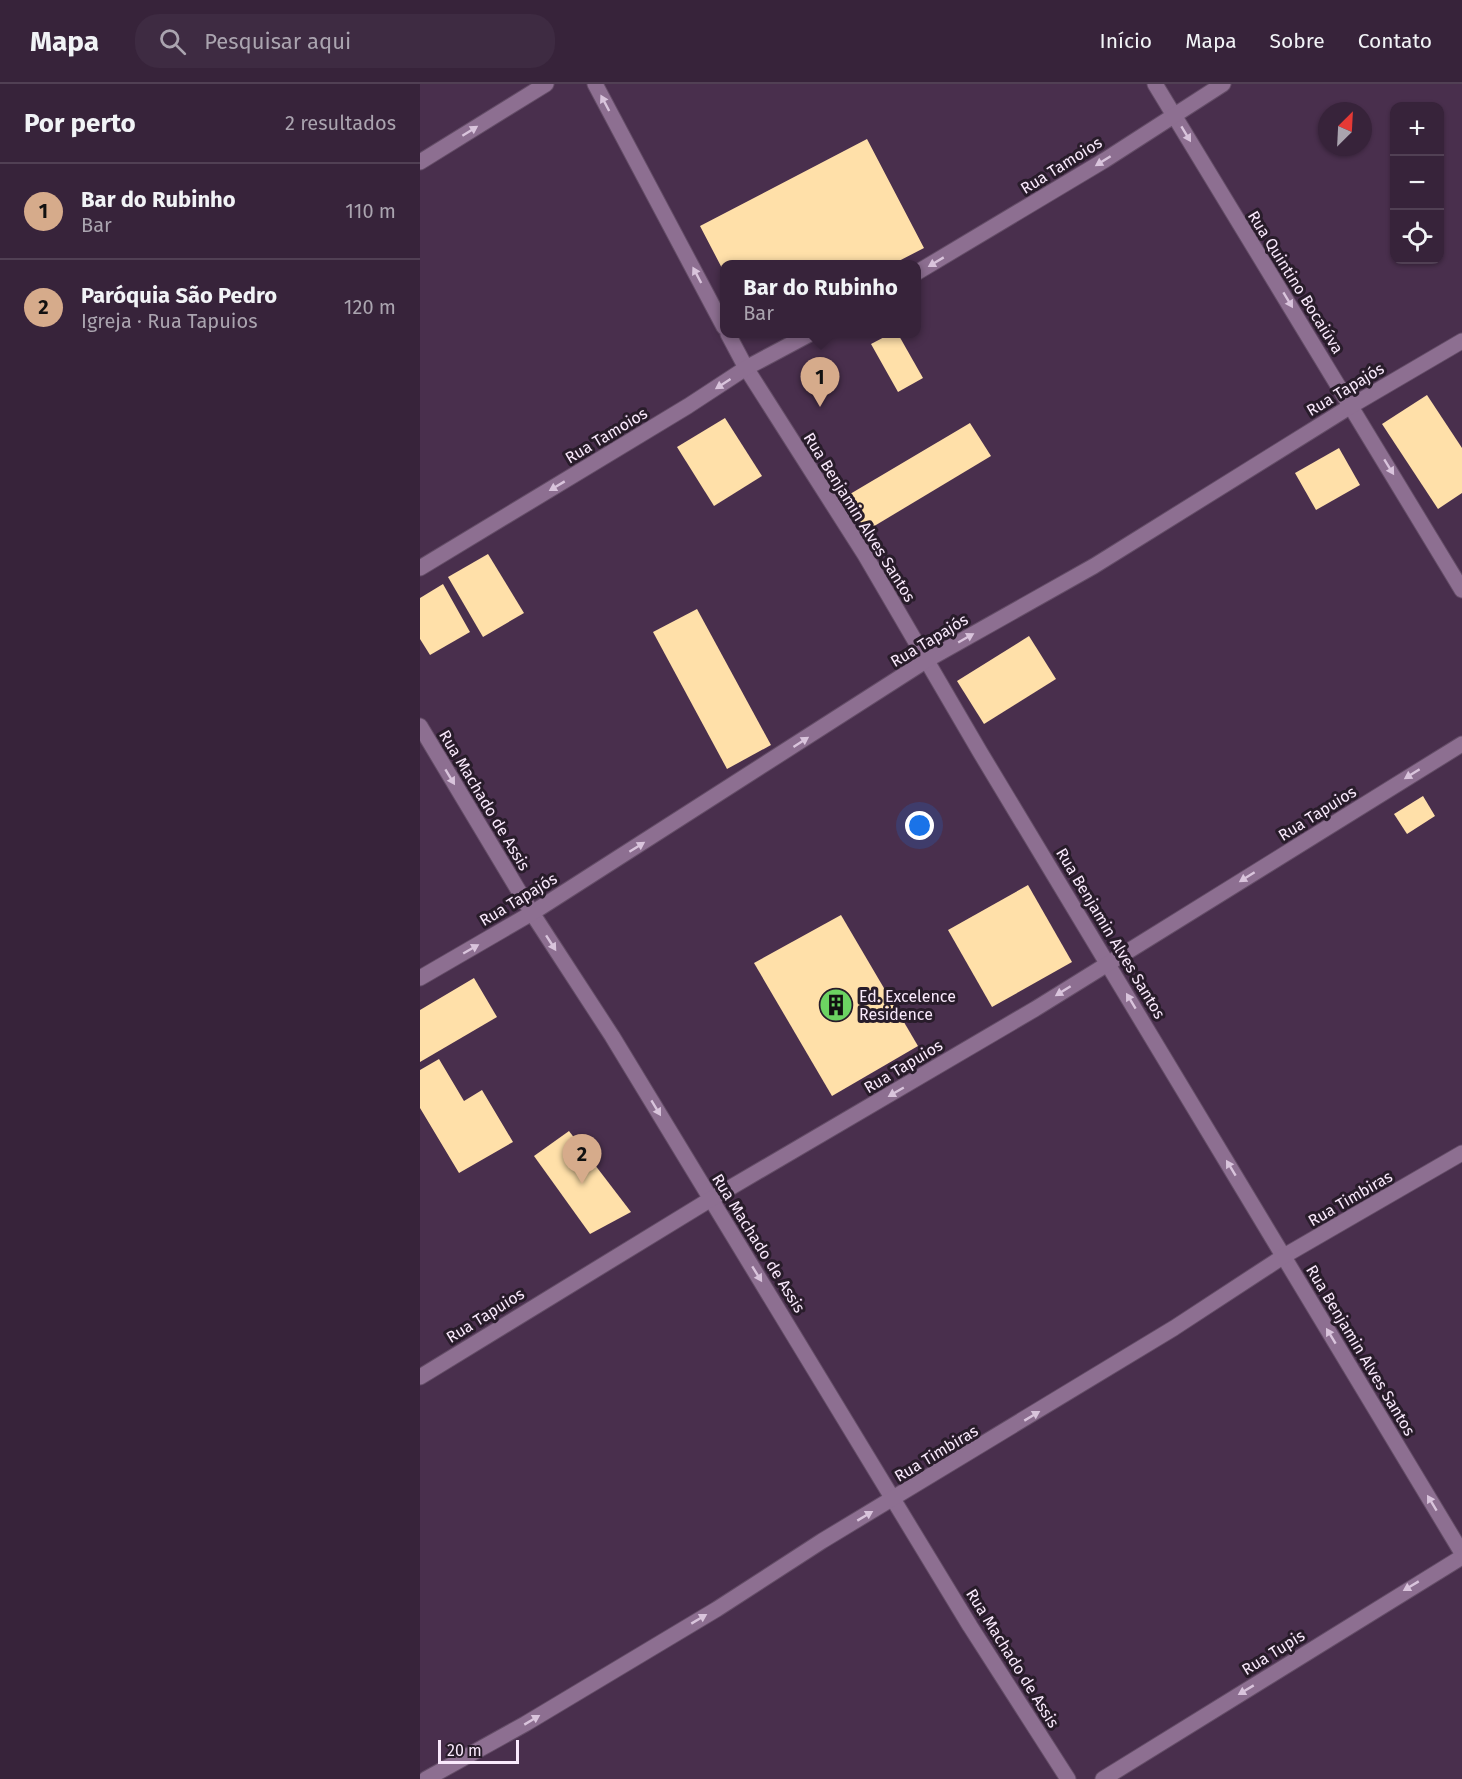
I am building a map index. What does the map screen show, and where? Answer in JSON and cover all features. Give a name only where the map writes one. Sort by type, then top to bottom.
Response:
[{"type":"street","points":[[420,162],[546,84]]},
{"type":"street","points":[[595,84],[720,319]]},
{"type":"street","name":"Rua Quintino Bocaiúva","points":[[1155,84],[1462,590]]},
{"type":"street","name":"Rua Tamoios","points":[[921,270],[1105,160],[1173,114],[1223,84]]},
{"type":"street","name":"Rua Benjamin Alves Santos","points":[[731,338],[746,368],[865,555],[1462,1555]]},
{"type":"street","name":"Rua Tamoios","points":[[420,568],[688,406],[746,368],[801,338]]},
{"type":"street","name":"Rua Tapajós","points":[[420,978],[532,913],[927,660],[1094,566],[1351,406],[1462,341]]},
{"type":"street","name":"Rua Machado de Assis","points":[[420,726],[532,913],[612,1036],[895,1498],[970,1626],[1068,1779]]},
{"type":"street","name":"Rua Tapuios","points":[[420,1377],[711,1199],[919,1078],[1109,963],[1462,744]]},
{"type":"street","name":"Rua Timbiras","points":[[426,1779],[525,1724],[1164,1334],[1284,1256],[1462,1153]]},
{"type":"street","name":"Rua Tupis","points":[[1103,1779],[1462,1555]]},
{"type":"building","points":[[867,139],[924,248],[901,260],[720,260],[720,264],[700,226]]},
{"type":"building","points":[[882,338],[900,338],[923,378],[898,392],[871,344]]},
{"type":"building","points":[[1427,395],[1462,448],[1462,493],[1438,509],[1382,424]]},
{"type":"building","points":[[725,418],[762,476],[714,506],[677,447]]},
{"type":"building","points":[[970,423],[991,456],[866,531],[845,497]]},
{"type":"building","points":[[1339,448],[1360,485],[1316,510],[1295,473]]},
{"type":"building","points":[[488,554],[524,613],[483,637],[448,577]]},
{"type":"building","points":[[443,584],[470,632],[430,655],[420,639],[420,598]]},
{"type":"building","points":[[697,609],[771,745],[727,769],[653,632]]},
{"type":"building","points":[[1029,636],[1056,679],[984,724],[957,681]]},
{"type":"building","points":[[1423,796],[1435,816],[1407,834],[1394,814]]},
{"type":"building","points":[[1028,885],[1072,962],[992,1007],[948,930]]},
{"type":"building","name":"Ed. Excelence Residence","points":[[841,915],[918,1046],[832,1096],[754,963]]},
{"type":"building","points":[[474,978],[497,1017],[420,1062],[420,1010]]},
{"type":"building","points":[[439,1059],[464,1101],[482,1090],[513,1142],[459,1173],[420,1108],[420,1070]]},
{"type":"building","points":[[569,1131],[631,1212],[590,1234],[534,1156]]},
{"type":"place","name":"Bar do Rubinho","points":[[820,407]]},
{"type":"place","name":"Ed. Excelence Residence","points":[[836,1005]]},
{"type":"place","name":"Paróquia São Pedro","points":[[582,1184]]}]
